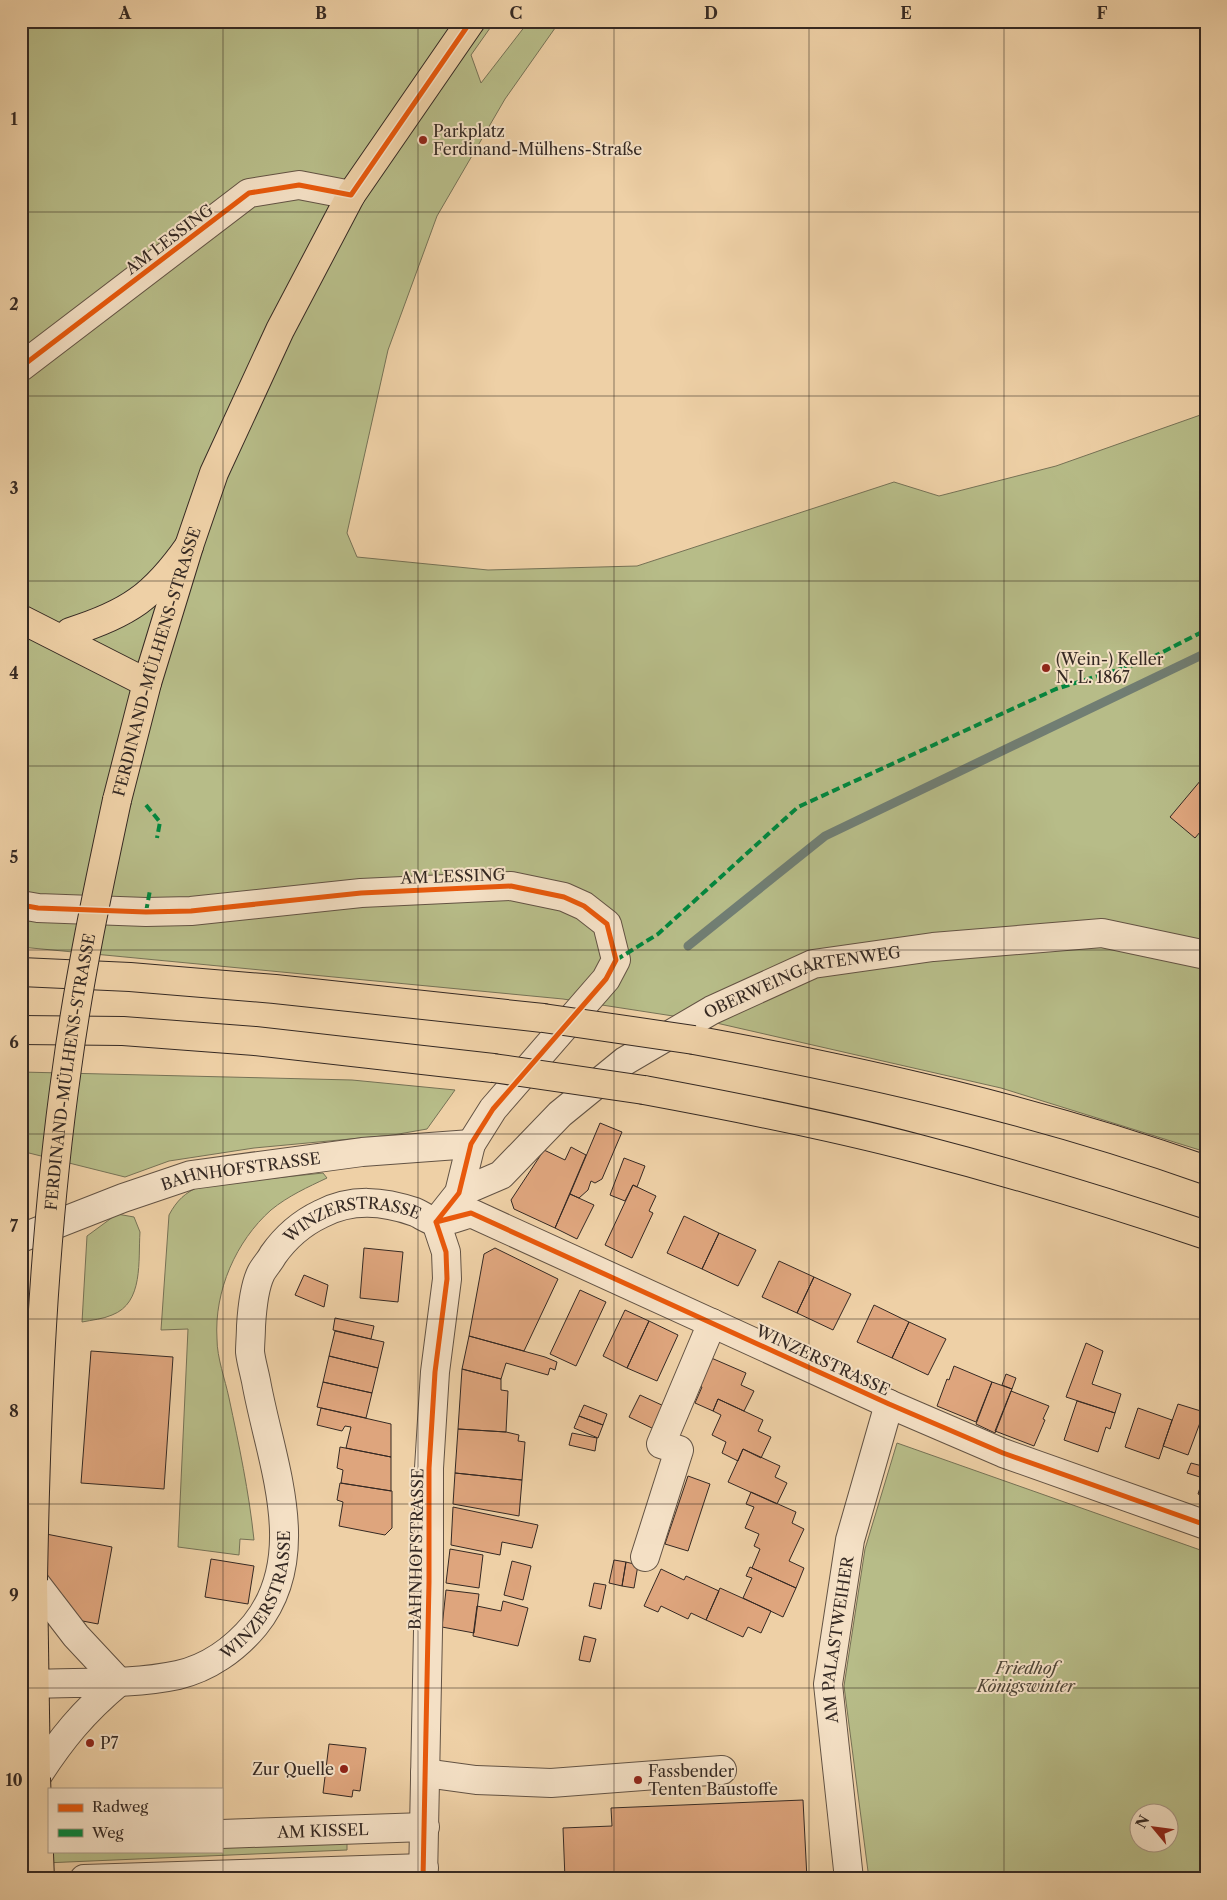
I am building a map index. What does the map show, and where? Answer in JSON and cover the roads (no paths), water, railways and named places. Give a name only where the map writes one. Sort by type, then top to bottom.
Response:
[{"type":"main road","name":"FERDINAND-MÜLHENS-STRASSE","points":[[40,1879],[28,1769],[27,1591],[43,1299],[56,1158],[67,1068],[81,978],[118,800],[147,683],[188,546],[214,473],[280,330],[351,196],[471,21]]},
{"type":"main road","points":[[70,632],[99,623],[126,610],[150,592],[166,576],[188,546]]},
{"type":"main road","points":[[28,622],[111,644],[130,659],[147,683]]},
{"type":"main road","points":[[28,622],[147,683]]},
{"type":"main road","points":[[21,972],[130,977],[265,988],[544,1018],[694,1040],[812,1062],[936,1090],[1066,1126],[1206,1170]]},
{"type":"main road","points":[[21,1030],[123,1031],[255,1041],[493,1068],[644,1090],[810,1123],[918,1149],[1023,1177],[1126,1208],[1206,1235]]},
{"type":"street","name":"AM LESSING","points":[[21,367],[249,193],[299,185],[351,196]]},
{"type":"street","name":"AM LESSING","points":[[21,905],[38,908],[146,912],[191,911],[361,893],[511,886],[564,897],[584,906],[607,924],[616,960],[606,979],[493,1109],[471,1144],[459,1193],[436,1222]]},
{"type":"street","name":"OBERWEINGARTENWEG","points":[[459,1193],[501,1175],[560,1114],[625,1061],[712,1010],[813,964],[933,946],[1102,933],[1206,955]]},
{"type":"street","name":"BAHNHOFSTRASSE","points":[[21,1238],[122,1198],[191,1176],[362,1152],[471,1144]]},
{"type":"street","name":"WINZERSTRASSE","points":[[28,1684],[119,1682],[179,1674],[208,1664],[237,1644],[265,1612],[276,1591],[284,1532],[282,1502],[275,1464],[263,1420],[250,1352],[252,1310],[261,1273],[278,1248],[299,1227],[322,1213],[356,1203],[385,1203],[417,1213],[436,1222],[471,1213],[889,1404],[1003,1453],[1206,1525]]},
{"type":"street","name":"BAHNHOFSTRASSE","points":[[424,1873],[429,1468],[434,1372],[447,1279],[446,1252],[436,1222]]},
{"type":"street","points":[[645,1556],[680,1450],[661,1444],[712,1323]]},
{"type":"street","name":"AM PALASTWEIHER","points":[[849,1879],[828,1684],[850,1540],[889,1404]]},
{"type":"street","points":[[27,1591],[76,1636],[119,1682],[76,1722],[54,1749],[28,1769]]},
{"type":"street","points":[[425,1773],[476,1780],[551,1783],[722,1770]]},
{"type":"street","name":"AM KISSEL","points":[[222,1834],[425,1827]]},
{"type":"street","points":[[21,1840],[48,1839]]},
{"type":"street","points":[[84,1879],[424,1873]]},
{"type":"waterway","points":[[688,946],[825,836],[1206,653]]},
{"type":"place","name":"Parkplatz Ferdinand-Mülhens-Straße","points":[[423,140]]},
{"type":"place","name":"(Wein-) Keller N. L. 1867","points":[[1046,668]]},
{"type":"place","name":"P7","points":[[90,1743]]},
{"type":"place","name":"Zur Quelle","points":[[344,1769]]},
{"type":"place","name":"Fassbender Tenten Baustoffe","points":[[638,1780]]},
{"type":"park label","name":"Friedhof Königswinter","points":[[1026,1677]]}]
